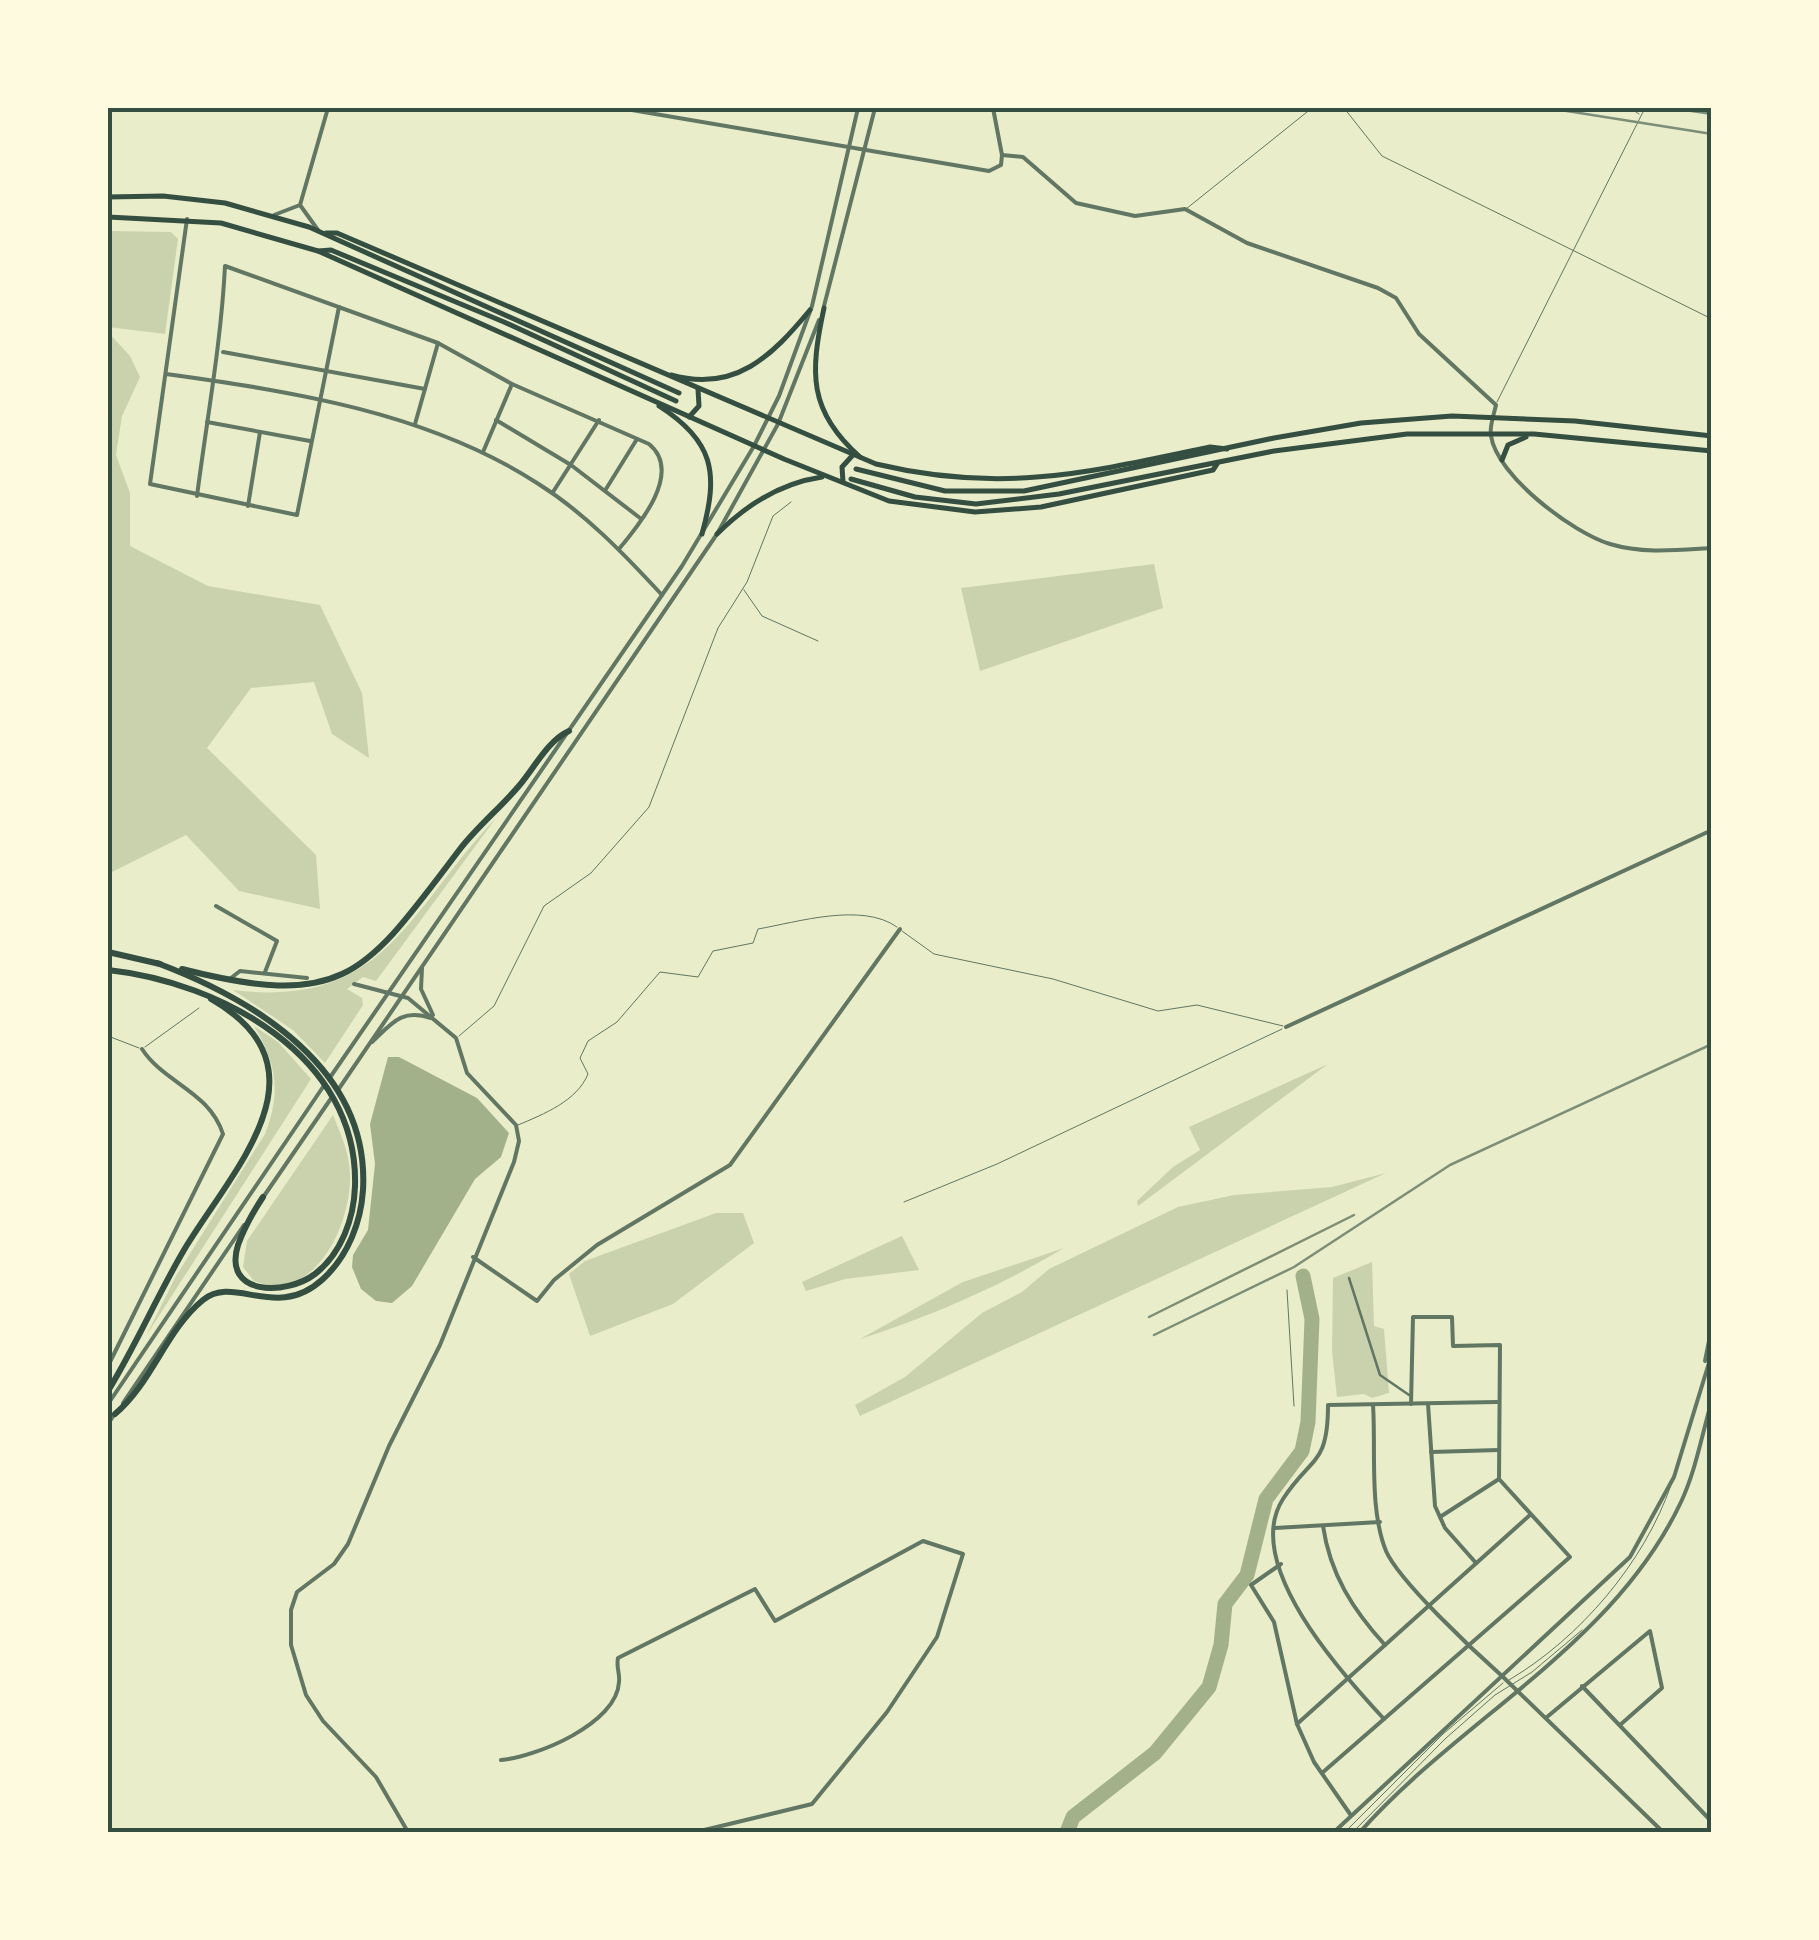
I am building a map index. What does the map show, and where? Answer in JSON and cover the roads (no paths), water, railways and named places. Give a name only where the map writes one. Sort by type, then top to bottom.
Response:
[{"type":"highway","points":[[108,952],[268,988],[316,984],[348,971],[402,927],[472,835],[554,741],[569,731]]},
{"type":"highway","points":[[115,1414],[138,1392],[187,1316],[207,1296],[228,1290],[254,1298],[280,1299],[309,1289],[333,1268],[349,1243],[363,1199],[362,1155],[318,1070],[260,1013],[208,983],[157,964]]},
{"type":"highway","points":[[108,970],[206,992],[250,1016],[318,1070]]},
{"type":"highway","points":[[108,1391],[181,1255],[256,1138],[269,1107],[270,1077],[250,1030],[220,1005],[173,982]]},
{"type":"highway","points":[[263,1198],[237,1248],[236,1270],[253,1286],[289,1288],[330,1260],[349,1222],[356,1184],[348,1122]]},
{"type":"main road","points":[[108,197],[206,200],[322,232],[680,393]]},
{"type":"main road","points":[[108,217],[187,219],[270,234],[318,251],[826,477],[912,506],[976,512],[1101,496],[1213,470],[1217,464]]},
{"type":"main road","points":[[322,232],[337,233],[424,269],[862,459],[947,479],[998,481],[1071,476],[1210,448],[1227,449]]},
{"type":"main road","points":[[318,251],[331,250],[486,314],[676,400]]},
{"type":"main road","points":[[824,308],[814,383],[823,414],[839,438],[862,459]]},
{"type":"main road","points":[[644,366],[700,381],[729,378],[758,364],[780,346],[810,310]]},
{"type":"main road","points":[[689,416],[700,406],[698,389]]},
{"type":"main road","points":[[644,396],[685,423],[708,458],[712,492],[702,534]]},
{"type":"main road","points":[[856,469],[945,490],[997,493],[1361,423],[1494,416],[1712,436]]},
{"type":"main road","points":[[1502,460],[1513,440],[1534,434]]},
{"type":"main road","points":[[852,479],[914,497],[976,504],[1028,499],[1212,462],[1348,440],[1534,434],[1712,451]]},
{"type":"main road","points":[[845,485],[840,477],[842,467],[852,456]]},
{"type":"main road","points":[[717,534],[756,501],[795,483],[826,477]]},
{"type":"street","points":[[300,206],[328,108]]},
{"type":"street","points":[[620,108],[989,172],[1001,164],[1002,155],[993,108]]},
{"type":"street","points":[[665,116],[666,108]]},
{"type":"street","points":[[108,1404],[662,595],[754,446],[768,420],[810,310],[858,108]]},
{"type":"street","points":[[108,1424],[717,534],[778,424],[824,308],[875,108]]},
{"type":"street","points":[[1002,155],[1022,156],[1076,203],[1135,216],[1185,210],[1248,243],[1283,252],[1396,298],[1420,334],[1496,406],[1490,433],[1502,460],[1535,496],[1592,537],[1628,548],[1712,548]]},
{"type":"street","points":[[273,216],[300,206]]},
{"type":"street","points":[[300,206],[322,232]]},
{"type":"street","points":[[187,219],[150,484],[248,508],[297,515],[339,306]]},
{"type":"street","points":[[197,496],[212,380],[221,351],[226,266],[438,343],[512,384],[600,420],[658,453],[664,472],[619,549]]},
{"type":"street","points":[[415,424],[438,343]]},
{"type":"street","points":[[221,351],[425,389]]},
{"type":"street","points":[[166,374],[212,380],[415,424],[483,452],[553,493],[619,549],[662,595]]},
{"type":"street","points":[[483,452],[512,384]]},
{"type":"street","points":[[496,420],[571,465],[640,518]]},
{"type":"street","points":[[553,493],[600,420]]},
{"type":"street","points":[[206,422],[310,442]]},
{"type":"street","points":[[248,508],[260,432]]},
{"type":"street","points":[[606,489],[637,439]]},
{"type":"street","points":[[1286,1027],[1712,830]]},
{"type":"street","points":[[216,906],[277,941],[265,972]]},
{"type":"street","points":[[473,1257],[537,1300],[554,1280],[597,1244],[730,1165],[900,929]]},
{"type":"street","points":[[422,968],[423,994],[435,1019]]},
{"type":"street","points":[[231,978],[240,971],[306,978]]},
{"type":"street","points":[[354,984],[403,996],[456,1038],[467,1073],[516,1126],[519,1141],[440,1345],[389,1446],[348,1544],[334,1564],[297,1592],[289,1627],[294,1663],[312,1707],[376,1777],[408,1832]]},
{"type":"street","points":[[369,1044],[408,1013],[435,1019]]},
{"type":"street","points":[[108,1366],[223,1134],[196,1093],[152,1065],[142,1050]]},
{"type":"street","points":[[1349,1278],[1380,1375],[1410,1396]]},
{"type":"street","points":[[1322,1774],[1570,1556],[1499,1479],[1500,1345],[1453,1346],[1452,1317],[1413,1317],[1410,1404]]},
{"type":"street","points":[[1334,1832],[1630,1557],[1674,1478],[1712,1326]]},
{"type":"street","points":[[1705,1366],[1712,1352]]},
{"type":"street","points":[[1360,1832],[1593,1624],[1649,1555],[1681,1501],[1712,1400]]},
{"type":"street","points":[[1384,1719],[1347,1679],[1293,1604],[1274,1528],[1282,1500],[1312,1469],[1325,1445],[1328,1406],[1500,1402]]},
{"type":"street","points":[[1373,1404],[1380,1522],[1392,1562],[1502,1676],[1663,1832]]},
{"type":"street","points":[[1428,1404],[1440,1517],[1476,1563]]},
{"type":"street","points":[[1431,1452],[1499,1450]]},
{"type":"street","points":[[1440,1517],[1499,1479]]},
{"type":"street","points":[[1297,1724],[1530,1515]]},
{"type":"street","points":[[1274,1528],[1380,1522]]},
{"type":"street","points":[[1323,1526],[1336,1575],[1354,1612],[1385,1645]]},
{"type":"street","points":[[500,1760],[531,1756],[593,1726],[620,1682],[618,1658],[755,1589],[775,1622],[924,1541],[963,1554],[936,1636],[887,1712],[812,1804],[696,1832]]},
{"type":"street","points":[[1280,1564],[1251,1585],[1274,1622],[1297,1724],[1322,1774],[1350,1814]]},
{"type":"street","points":[[1547,1717],[1650,1631],[1662,1688],[1620,1726]]},
{"type":"street","points":[[1582,1686],[1712,1822]]},
{"type":"lane","points":[[1185,210],[1312,108]]},
{"type":"lane","points":[[1344,108],[1382,156],[1712,320]]},
{"type":"lane","points":[[1630,108],[1642,116]]},
{"type":"lane","points":[[1496,406],[1645,108]]},
{"type":"lane","points":[[456,1038],[494,1006],[544,906],[590,873],[649,807],[718,628],[744,590],[773,516],[791,502]]},
{"type":"lane","points":[[744,590],[762,616],[818,641]]},
{"type":"lane","points":[[516,1126],[547,1113],[584,1084],[588,1074],[580,1058],[588,1041],[617,1022],[660,972],[698,977],[713,952],[752,942],[758,929],[822,918],[880,916],[934,954],[1053,979],[1158,1011],[1197,1005],[1286,1027]]},
{"type":"lane","points":[[1425,970],[1429,960]]},
{"type":"lane","points":[[108,1036],[142,1050],[199,1008]]},
{"type":"lane","points":[[904,1202],[997,1164],[1286,1027]]},
{"type":"lane","points":[[1287,1290],[1294,1406]]},
{"type":"lane","points":[[1353,1832],[1445,1738],[1574,1628],[1632,1564],[1652,1534],[1674,1478]]},
{"type":"lane","points":[[1346,1832],[1443,1734],[1593,1624]]},
{"type":"waterway","points":[[1067,1832],[1073,1817],[1155,1753],[1209,1687],[1221,1645],[1225,1604],[1247,1575],[1266,1499],[1302,1451],[1308,1422],[1312,1319],[1303,1276]]},
{"type":"railway","points":[[1548,108],[1712,134]]},
{"type":"railway","points":[[1671,108],[1712,114]]},
{"type":"railway","points":[[1154,1335],[1294,1267],[1450,1165],[1712,1044]]},
{"type":"railway","points":[[1149,1317],[1354,1215]]}]
